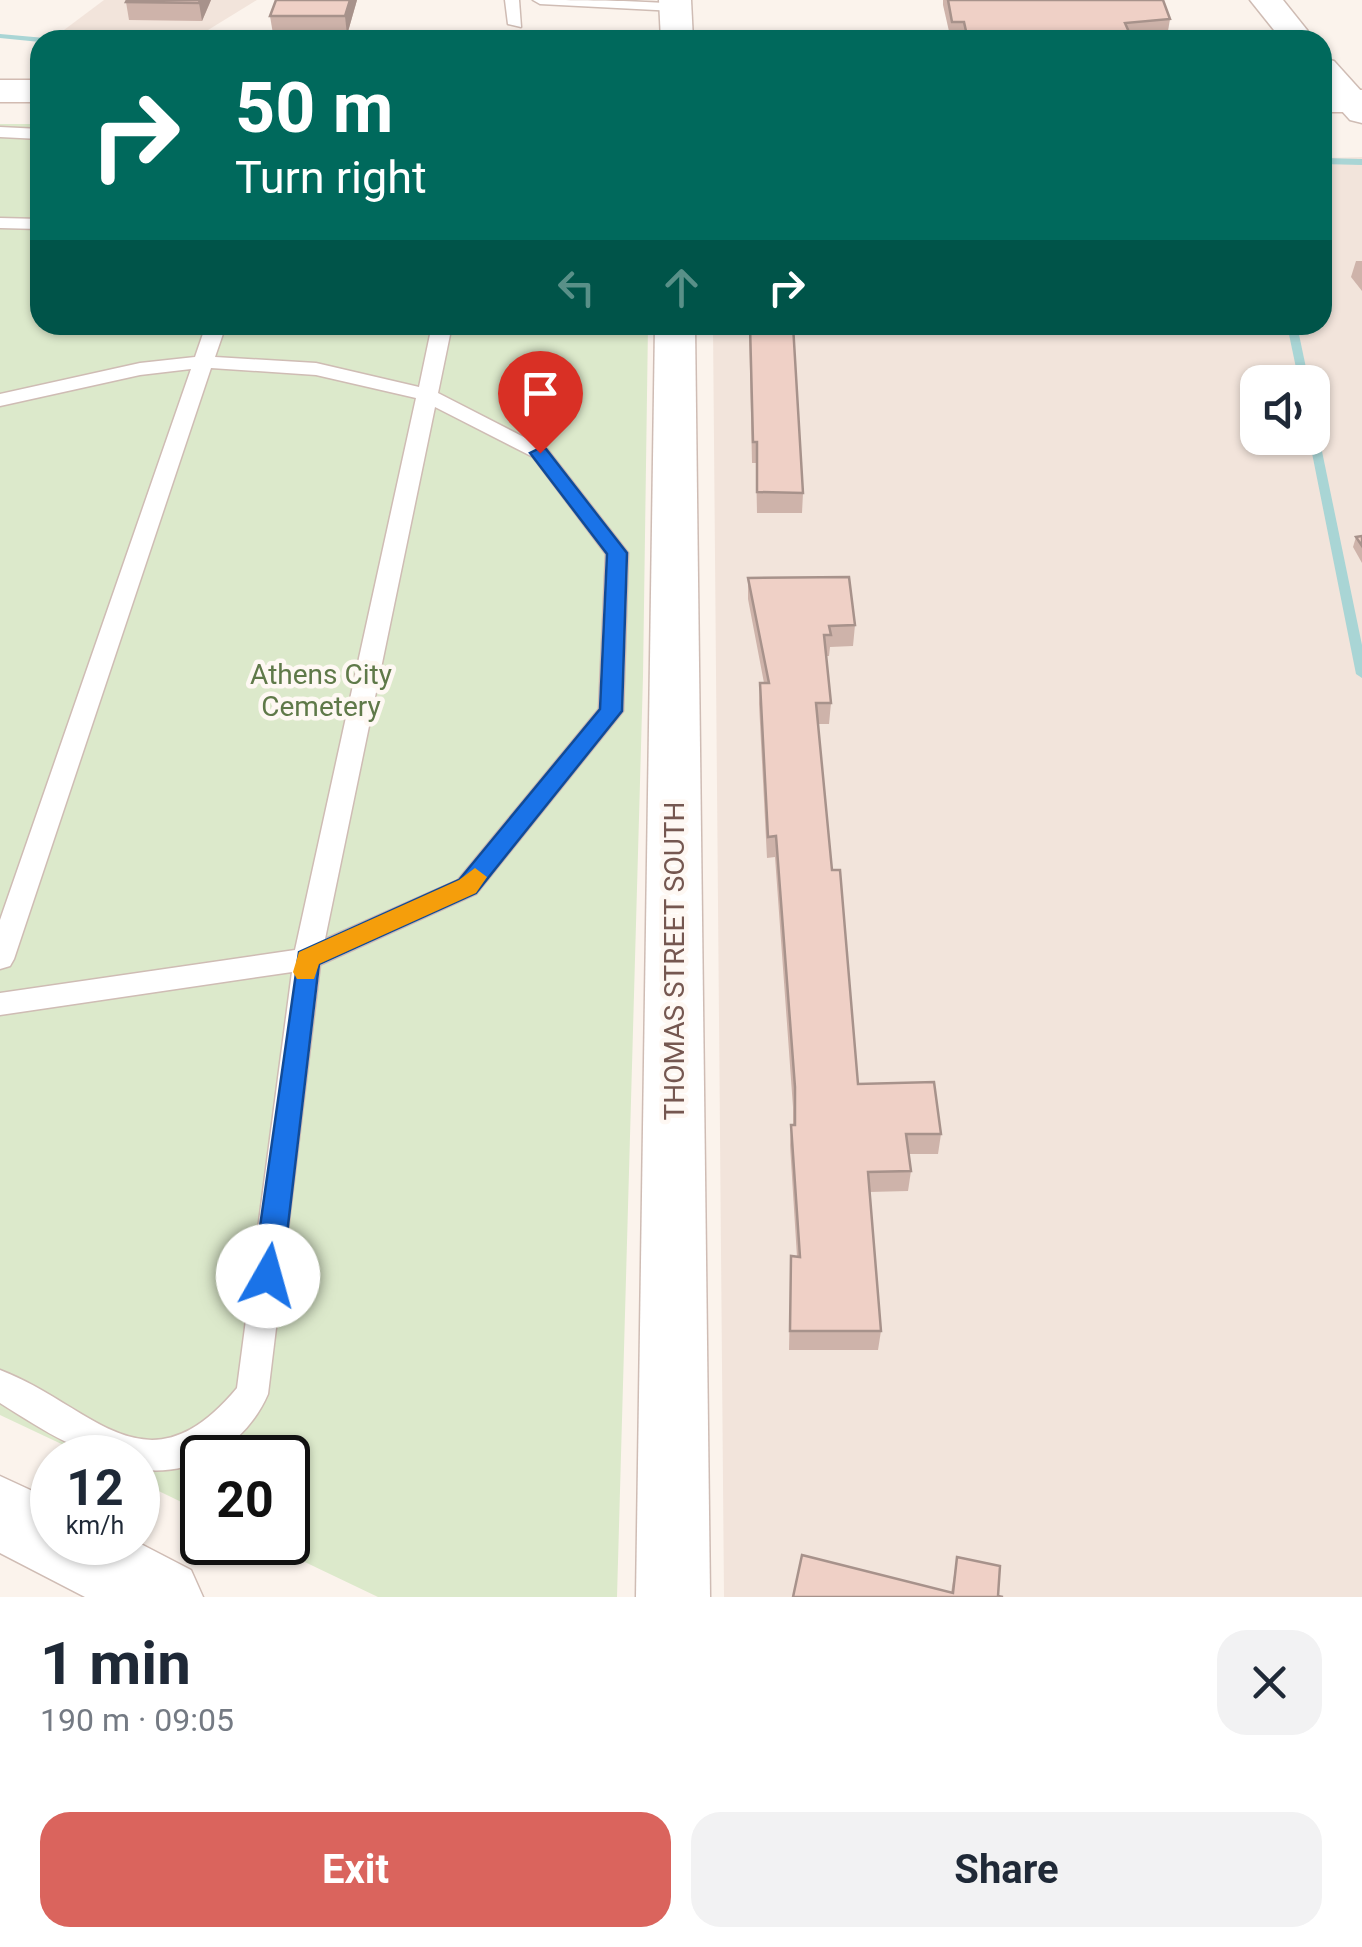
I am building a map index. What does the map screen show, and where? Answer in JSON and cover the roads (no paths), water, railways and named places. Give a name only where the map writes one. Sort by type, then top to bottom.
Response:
[{"type":"street","points":[[1266,0],[1291,30]]},
{"type":"street","points":[[675,3],[676,30]]},
{"type":"street","points":[[1332,81],[1350,104]]},
{"type":"street","points":[[0,91],[30,91]]},
{"type":"street","name":"THOMAS STREET SOUTH","points":[[674,1597],[675,335]]},
{"type":"street","points":[[0,1512],[30,1528]]},
{"type":"street","points":[[102,1565],[164,1597]]},
{"type":"lane","points":[[512,0],[516,24]]},
{"type":"lane","points":[[540,0],[675,3]]},
{"type":"lane","points":[[0,132],[30,134]]},
{"type":"lane","points":[[0,223],[30,224]]},
{"type":"lane","points":[[0,959],[212,335]]},
{"type":"lane","points":[[0,1385],[49,1414],[140,1457],[181,1454],[226,1427],[252,1394],[307,958],[440,335]]},
{"type":"lane","points":[[0,400],[140,369],[201,362],[316,369],[425,394],[540,453],[617,553],[611,711],[467,887],[307,958],[0,1004]]},
{"type":"waterway","points":[[0,36],[30,39]]},
{"type":"waterway","points":[[1332,161],[1362,162]]},
{"type":"waterway","points":[[1294,335],[1300,365]]},
{"type":"waterway","points":[[1318,455],[1362,674]]},
{"type":"park label","name":"Athens City Cemetery","points":[[321,690]]}]
